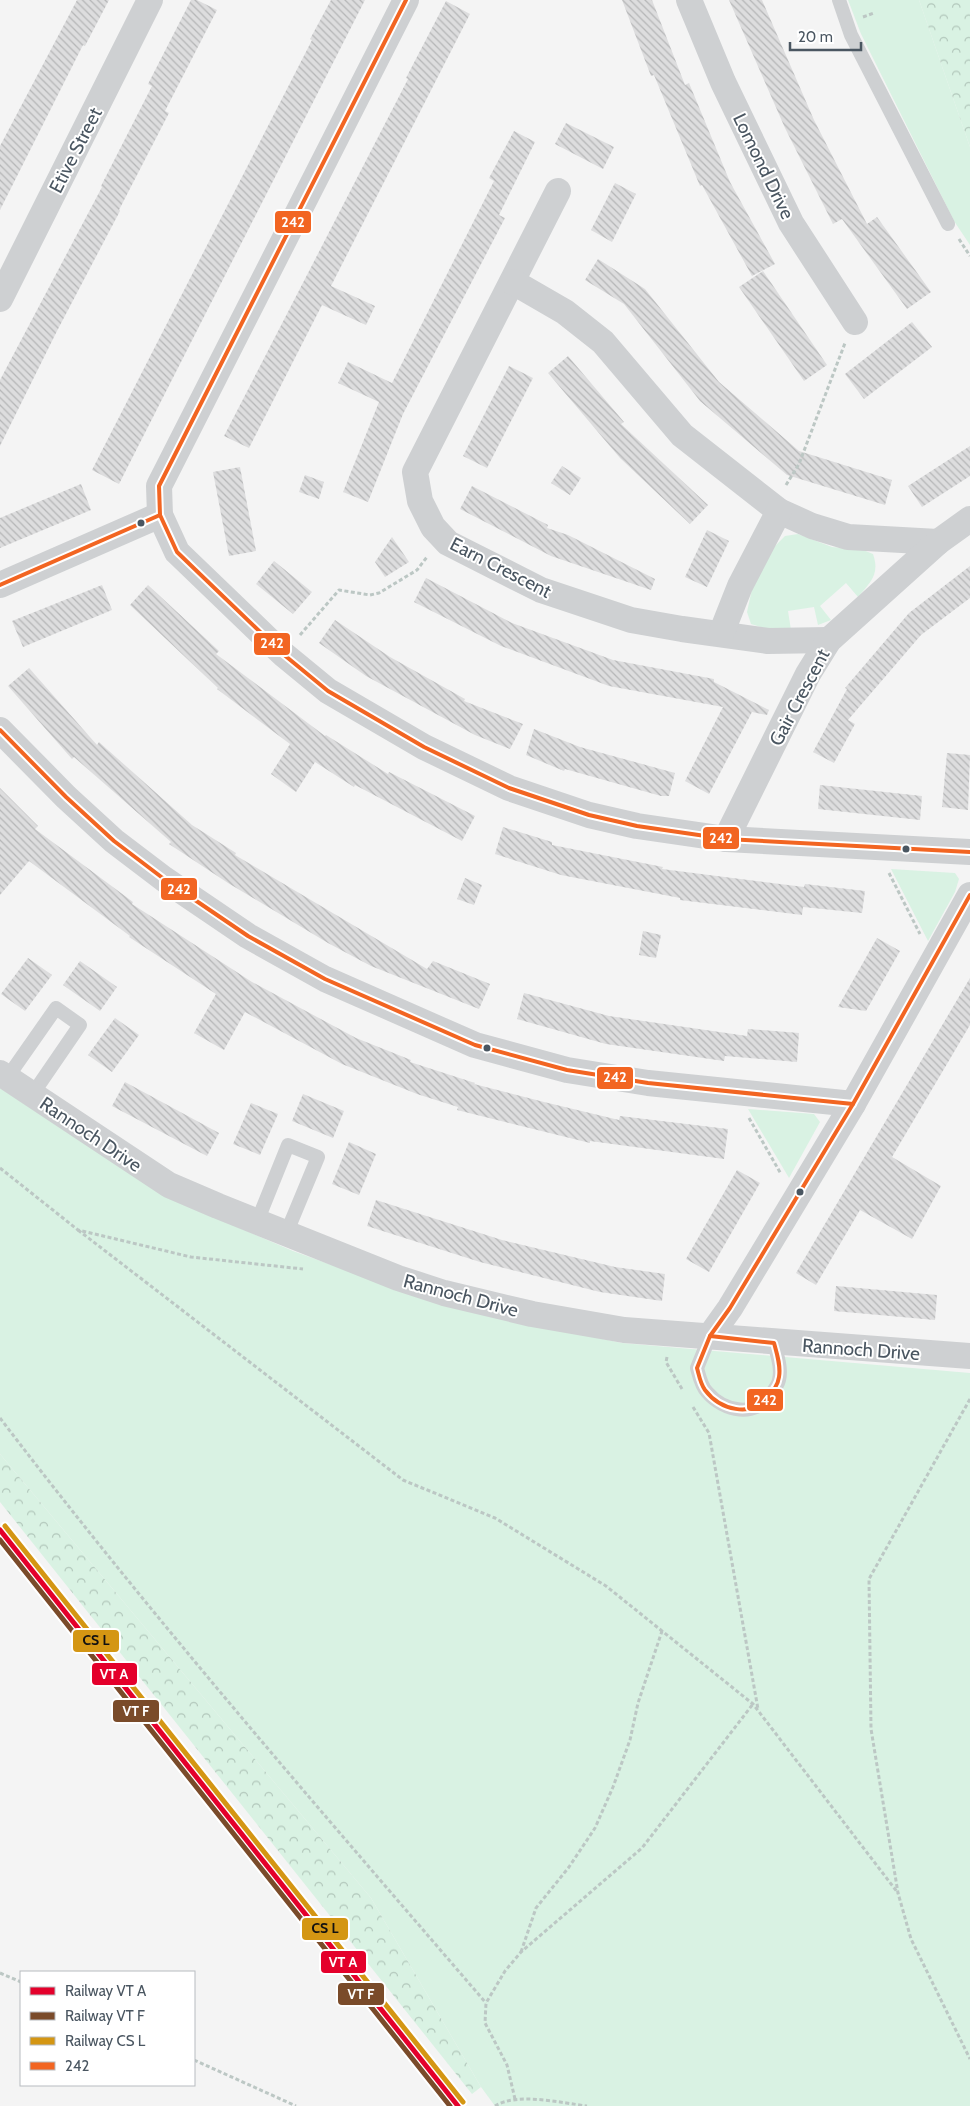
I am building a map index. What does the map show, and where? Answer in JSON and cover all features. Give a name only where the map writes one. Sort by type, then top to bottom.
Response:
[{"type":"street","name":"Etive Street","points":[[0,299],[150,0]]},
{"type":"street","points":[[406,0],[159,486],[160,515],[177,552],[283,654],[328,691],[424,747],[509,788],[589,814],[638,826],[726,839],[970,852]]},
{"type":"street","name":"Lomond Drive","points":[[689,0],[723,82],[791,223],[855,322]]},
{"type":"street","name":"Earn Crescent","points":[[558,191],[415,472],[420,500],[433,527],[448,543],[541,590],[631,620],[768,641],[829,640]]},
{"type":"street","points":[[512,282],[565,312],[603,342],[682,435],[775,509],[812,526],[848,537],[938,542]]},
{"type":"street","points":[[721,634],[740,586],[775,509]]},
{"type":"street","points":[[0,585],[160,515]]},
{"type":"street","name":"Gair Crescent","points":[[726,839],[808,674],[829,640],[938,542],[970,519]]},
{"type":"street","points":[[0,730],[66,797],[114,841],[248,936],[325,979],[475,1046],[568,1070],[648,1084],[853,1104]]},
{"type":"street","points":[[710,1336],[730,1308],[853,1104],[970,895]]},
{"type":"street","name":"Rannoch Drive","points":[[4,1076],[169,1185],[398,1278],[444,1292],[532,1314],[624,1330],[774,1343],[970,1356]]},
{"type":"lane","points":[[839,0],[851,35],[948,224]]},
{"type":"lane","points":[[4,1076],[56,1008],[80,1025],[32,1095]]},
{"type":"lane","points":[[257,1222],[288,1145],[318,1157],[286,1234]]},
{"type":"lane","points":[[710,1336],[696,1368],[705,1391],[720,1405],[742,1409],[755,1409],[766,1402],[779,1381],[780,1364],[774,1343]]},
{"type":"path","points":[[775,509],[799,464],[855,322]]},
{"type":"path","points":[[283,654],[339,590],[370,595],[379,594],[417,570],[442,537]]},
{"type":"path","points":[[877,847],[933,962]]},
{"type":"path","points":[[734,1092],[796,1198]]},
{"type":"path","points":[[0,1168],[403,1480],[495,1518],[606,1586],[753,1704],[898,1893]]},
{"type":"path","points":[[78,1230],[190,1257],[309,1269]]},
{"type":"path","points":[[670,1334],[666,1362],[685,1394]]},
{"type":"path","points":[[970,1399],[869,1579],[871,1728],[898,1893],[911,1939],[970,2059]]},
{"type":"path","points":[[690,1402],[709,1433],[758,1710]]},
{"type":"path","points":[[0,1418],[59,1495],[189,1656],[486,2004]]},
{"type":"path","points":[[521,1952],[536,1908],[569,1867],[595,1828],[613,1787],[630,1740],[638,1702],[662,1631]]},
{"type":"path","points":[[515,2098],[507,2064],[485,2023],[486,2004],[505,1971],[521,1952],[642,1848],[753,1704]]},
{"type":"path","points":[[0,1973],[20,1982]]},
{"type":"path","points":[[195,2060],[296,2106]]},
{"type":"path","points":[[495,2106],[515,2098],[588,2106]]},
{"type":"path","points":[[540,2100],[544,2106]]},
{"type":"green space","points":[[848,0],[919,0],[970,147],[970,245],[954,221],[861,34]]},
{"type":"green space","points":[[919,0],[970,0],[970,147]]},
{"type":"green space","points":[[798,534],[832,547],[863,550],[873,554],[875,572],[873,577],[858,597],[846,583],[820,606],[831,620],[818,625],[814,607],[788,611],[791,630],[764,628],[751,624],[747,612],[754,580],[775,546],[785,536]]},
{"type":"green space","points":[[891,869],[955,873],[959,879],[955,892],[928,941]]},
{"type":"green space","points":[[0,1088],[163,1195],[293,1251],[445,1306],[622,1343],[970,1373],[970,2106],[495,2106],[481,2087],[371,1898],[0,1454]]},
{"type":"green space","points":[[748,1109],[814,1114],[820,1122],[789,1178]]},
{"type":"green space","points":[[0,1454],[371,1898],[481,2087],[472,2094],[0,1502]]},
{"type":"building","points":[[77,0],[109,0],[85,46],[83,45],[0,210],[0,146]]},
{"type":"building","points":[[191,0],[197,0],[217,10],[165,111],[169,113],[0,446],[0,380],[102,187],[152,86],[148,84]]},
{"type":"building","points":[[331,0],[365,0],[119,484],[92,470]]},
{"type":"building","points":[[622,0],[652,0],[685,85],[689,83],[730,182],[775,264],[752,276],[702,185],[700,186],[654,75],[651,76]]},
{"type":"building","points":[[729,0],[762,0],[814,120],[867,224],[877,217],[931,292],[907,309],[842,219],[833,224],[785,128]]},
{"type":"building","points":[[446,1],[470,14],[331,286],[375,306],[366,325],[322,305],[249,448],[224,436],[408,79],[406,78]]},
{"type":"building","points":[[566,123],[614,147],[603,169],[555,144]]},
{"type":"building","points":[[514,131],[535,142],[499,215],[505,218],[403,414],[368,502],[343,492],[379,402],[338,383],[348,362],[392,383],[494,181],[489,178]]},
{"type":"building","points":[[615,183],[636,194],[612,242],[591,230]]},
{"type":"building","points":[[598,259],[645,289],[719,382],[799,451],[892,480],[885,505],[787,475],[700,401],[624,304],[585,280]]},
{"type":"building","points":[[763,271],[827,365],[804,381],[739,287]]},
{"type":"building","points":[[912,322],[932,347],[864,399],[845,374]]},
{"type":"building","points":[[568,356],[624,422],[621,424],[708,505],[690,524],[620,458],[548,373]]},
{"type":"building","points":[[509,366],[533,378],[487,468],[463,456]]},
{"type":"building","points":[[970,446],[970,476],[922,507],[908,486]]},
{"type":"building","points":[[562,466],[581,478],[570,495],[551,483]]},
{"type":"building","points":[[240,467],[256,551],[229,556],[213,472]]},
{"type":"building","points":[[305,475],[324,482],[319,499],[299,492]]},
{"type":"building","points":[[81,484],[91,510],[0,548],[0,518]]},
{"type":"building","points":[[472,486],[548,525],[547,528],[568,535],[655,579],[651,590],[551,556],[460,509]]},
{"type":"building","points":[[707,530],[729,541],[707,587],[685,577]]},
{"type":"building","points":[[392,537],[409,562],[385,577],[375,562]]},
{"type":"building","points":[[274,561],[312,592],[293,614],[256,584]]},
{"type":"building","points":[[970,566],[970,598],[921,635],[848,720],[855,724],[834,763],[813,752],[847,689],[845,688],[909,613]]},
{"type":"building","points":[[426,578],[512,623],[613,660],[714,679],[714,682],[769,710],[767,715],[752,712],[709,794],[685,781],[723,707],[609,686],[501,646],[414,602]]},
{"type":"building","points":[[102,585],[112,610],[23,647],[12,621]]},
{"type":"building","points":[[148,585],[219,651],[216,654],[325,736],[388,774],[389,772],[475,816],[462,841],[355,785],[354,787],[315,762],[296,792],[271,774],[290,744],[217,689],[130,605]]},
{"type":"building","points":[[335,620],[390,657],[465,699],[464,701],[523,724],[510,749],[475,735],[366,676],[319,643]]},
{"type":"building","points":[[29,668],[97,745],[99,742],[192,825],[236,853],[235,855],[427,969],[433,961],[490,984],[479,1009],[371,966],[328,943],[228,883],[169,844],[171,842],[74,757],[72,759],[8,686]]},
{"type":"building","points":[[534,729],[580,747],[675,773],[669,796],[661,796],[565,769],[564,771],[526,755]]},
{"type":"building","points":[[947,753],[970,755],[968,810],[942,807]]},
{"type":"building","points":[[820,785],[922,796],[920,820],[818,809]]},
{"type":"building","points":[[0,788],[38,826],[35,829],[133,902],[132,904],[252,982],[356,1038],[411,1060],[410,1062],[474,1084],[544,1102],[619,1120],[620,1116],[728,1129],[724,1159],[590,1141],[590,1143],[457,1110],[458,1107],[417,1094],[342,1064],[245,1012],[224,1050],[194,1033],[216,994],[129,937],[29,861],[0,895]]},
{"type":"building","points":[[503,827],[552,842],[552,845],[663,867],[662,869],[804,887],[805,884],[865,891],[862,913],[803,907],[802,915],[680,900],[680,898],[561,875],[495,854]]},
{"type":"building","points":[[465,878],[482,885],[474,905],[457,899]]},
{"type":"building","points":[[643,931],[661,935],[656,958],[639,955]]},
{"type":"building","points":[[877,938],[900,951],[866,1011],[838,1007]]},
{"type":"building","points":[[28,958],[52,975],[25,1011],[1,994]]},
{"type":"building","points":[[80,961],[117,987],[100,1011],[63,985]]},
{"type":"building","points":[[970,978],[970,1025],[892,1157],[941,1186],[912,1239],[860,1210],[816,1285],[796,1273]]},
{"type":"building","points":[[524,993],[609,1016],[747,1036],[748,1029],[799,1033],[797,1062],[725,1056],[724,1061],[606,1044],[517,1019]]},
{"type":"building","points":[[115,1018],[139,1035],[112,1072],[88,1055]]},
{"type":"building","points":[[125,1082],[219,1133],[207,1156],[112,1106]]},
{"type":"building","points":[[303,1094],[344,1111],[333,1138],[292,1121]]},
{"type":"building","points":[[251,1103],[278,1114],[260,1155],[233,1144]]},
{"type":"building","points":[[349,1142],[376,1154],[359,1195],[332,1184]]},
{"type":"building","points":[[737,1170],[760,1183],[709,1272],[686,1259]]},
{"type":"building","points":[[376,1200],[502,1240],[615,1267],[665,1274],[662,1301],[600,1292],[480,1262],[367,1226]]},
{"type":"building","points":[[836,1286],[937,1295],[935,1320],[834,1311]]},
{"type":"transit line","name":"242","points":[[406,0],[159,486],[160,515],[177,552],[283,654],[328,691],[424,747],[509,788],[589,815],[637,826],[726,839],[970,852]]},
{"type":"transit line","name":"242","points":[[0,585],[160,515]]},
{"type":"transit line","name":"242","points":[[0,730],[66,797],[114,841],[164,879],[248,936],[325,979],[475,1045],[567,1070],[648,1083],[853,1104]]},
{"type":"transit line","name":"242","points":[[710,1336],[730,1308],[853,1104],[970,895]]},
{"type":"transit line","name":"242","points":[[710,1336],[774,1343],[779,1364],[778,1380],[773,1390],[761,1404],[745,1409],[727,1407],[711,1397],[705,1390],[697,1368],[710,1336]]},
{"type":"transit line","points":[[5,1526],[463,2102]]},
{"type":"transit line","points":[[0,1530],[458,2106]]},
{"type":"transit line","points":[[0,1540],[450,2106]]}]
